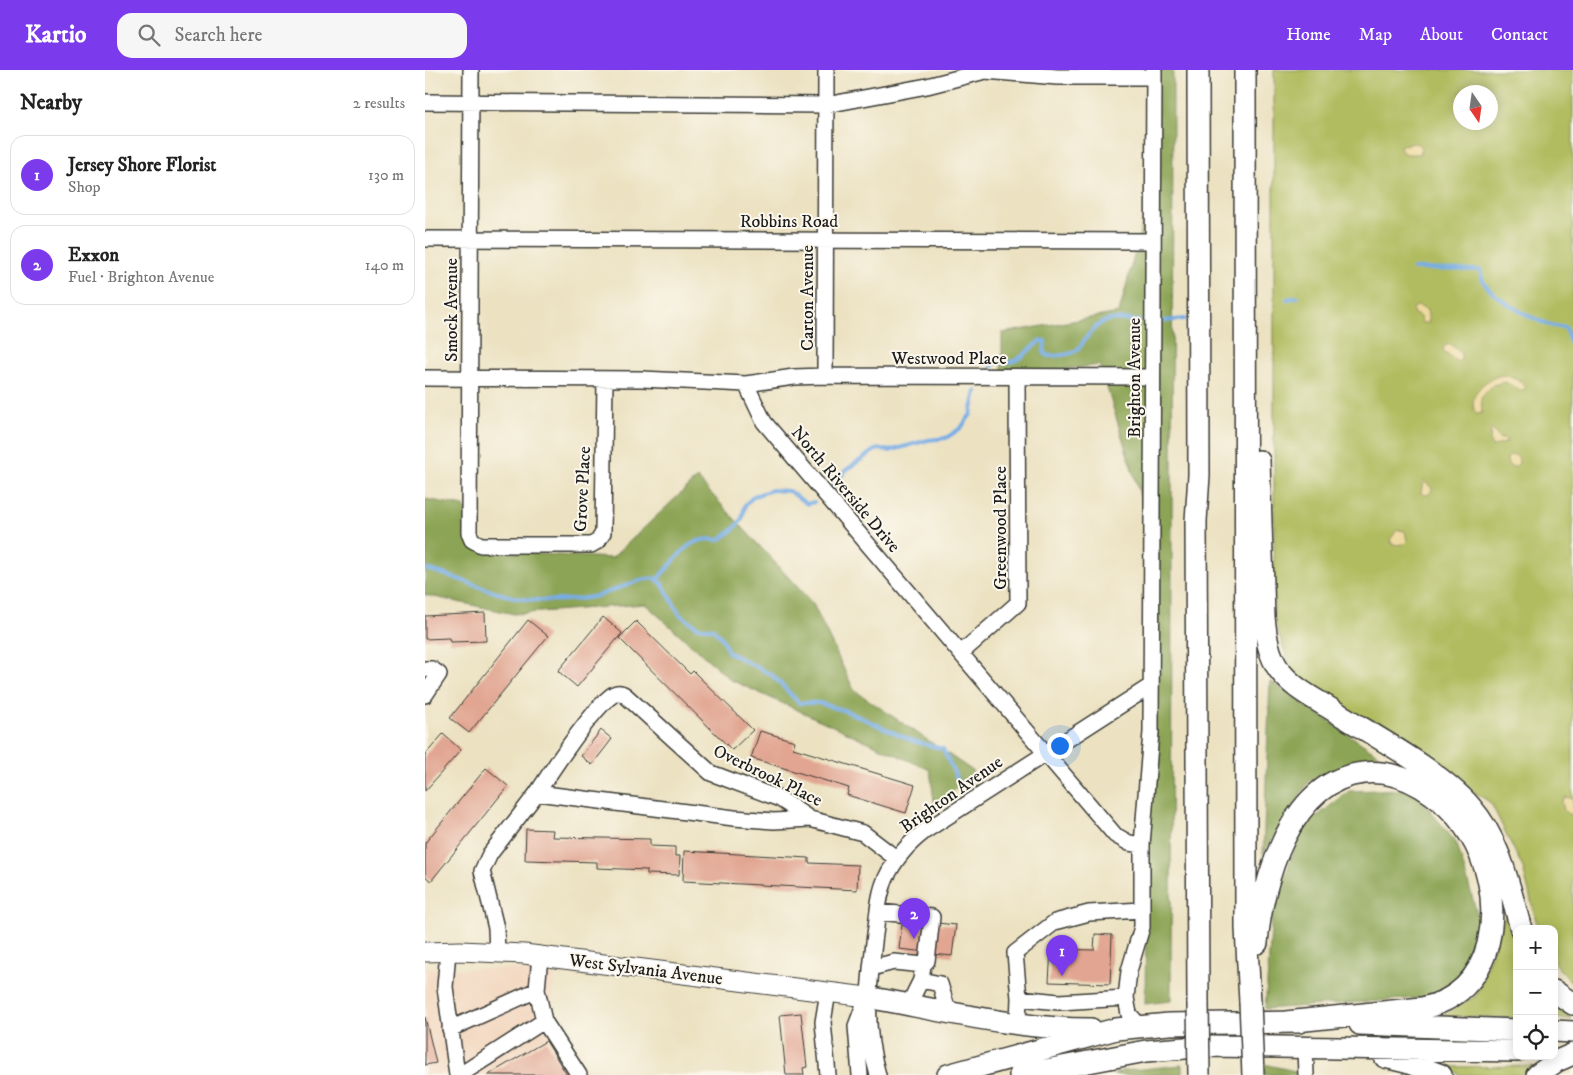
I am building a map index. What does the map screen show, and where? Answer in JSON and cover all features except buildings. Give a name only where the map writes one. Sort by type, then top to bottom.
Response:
[{"type":"highway","points":[[1198,70],[1199,475],[1195,521],[1199,1075]]},
{"type":"highway","points":[[1245,70],[1247,215],[1244,268],[1246,918],[1253,1075]]},
{"type":"highway","points":[[1247,215],[1253,266],[1263,617],[1270,654],[1279,670],[1295,686],[1435,775],[1471,806],[1487,828],[1498,852],[1520,925]]},
{"type":"highway","points":[[1250,996],[1261,911],[1274,862],[1293,823],[1316,795],[1347,777],[1363,773],[1380,773],[1412,782],[1445,805],[1474,842],[1484,863],[1490,886],[1492,911],[1490,935],[1485,955],[1475,975],[1458,993],[1434,1005],[1286,1022]]},
{"type":"highway","points":[[1558,994],[1573,1004]]},
{"type":"highway","points":[[867,997],[1067,1029],[1116,1030],[1237,1021],[1513,1030]]},
{"type":"highway","points":[[948,1075],[1116,1030]]},
{"type":"highway","points":[[1558,1031],[1573,1032]]},
{"type":"highway","points":[[1020,1075],[1146,1051],[1211,1046],[1513,1051]]},
{"type":"highway","points":[[1356,1049],[1406,1062],[1441,1075]]},
{"type":"highway","points":[[1558,1053],[1573,1054]]},
{"type":"highway","points":[[1537,1075],[1557,1061],[1573,1054]]},
{"type":"highway","points":[[1073,1075],[1124,1055]]},
{"type":"main road","name":"West Sylvania Avenue","points":[[425,952],[497,952],[540,956],[867,997]]},
{"type":"street","name":"Smock Avenue","points":[[471,70],[469,533],[472,540],[481,545]]},
{"type":"street","name":"Carton Avenue","points":[[825,376],[826,70]]},
{"type":"street","points":[[425,102],[826,105],[927,86],[984,71],[1154,73]]},
{"type":"street","name":"Brighton Avenue","points":[[1126,998],[1129,971],[1142,927],[1142,845],[1150,740],[1154,73]]},
{"type":"street","name":"Robbins Road","points":[[425,239],[1153,241]]},
{"type":"street","name":"Westwood Place","points":[[745,384],[794,377],[825,376],[1153,377]]},
{"type":"street","name":"Greenwood Place","points":[[961,653],[1018,603],[1017,377]]},
{"type":"street","points":[[425,378],[605,379],[745,384]]},
{"type":"street","name":"Grove Place","points":[[481,545],[591,545],[601,537],[605,379]]},
{"type":"street","name":"North Riverside Drive","points":[[745,384],[765,422],[1115,835],[1129,843],[1142,845]]},
{"type":"street","points":[[425,669],[433,669],[439,674],[425,695]]},
{"type":"street","name":"Brighton Avenue","points":[[878,1075],[867,1028],[867,997],[882,889],[897,859],[912,841],[925,831],[1149,687]]},
{"type":"street","name":"Overbrook Place","points":[[537,793],[595,714],[615,694],[620,693],[625,695],[711,773],[779,800],[810,819],[863,833],[897,859]]},
{"type":"street","points":[[497,952],[496,928],[482,871],[490,854],[537,793],[734,818],[774,821],[810,819]]},
{"type":"street","points":[[1018,1022],[1019,998],[1015,954],[1055,922],[1089,913],[1142,910]]},
{"type":"street","points":[[878,912],[932,917],[927,961],[923,965],[921,980],[909,1004]]},
{"type":"street","points":[[448,951],[445,987],[457,1074],[466,1071],[544,1021]]},
{"type":"street","points":[[540,956],[537,990],[544,1021],[579,1075]]},
{"type":"street","points":[[871,968],[893,962],[923,965]]},
{"type":"street","points":[[921,980],[940,984],[948,1011]]},
{"type":"street","points":[[450,1029],[537,990]]},
{"type":"street","points":[[828,992],[823,1022],[828,1075]]},
{"type":"street","name":"Brighton Avenue","points":[[859,1075],[856,1026],[867,997]]},
{"type":"street","points":[[1019,998],[1059,1002],[1126,998],[1129,1014],[1141,1027]]},
{"type":"street","points":[[1305,1048],[1306,1075]]},
{"type":"shaded area","points":[[425,968],[511,969],[555,976],[550,1016],[591,1075],[425,1075]]},
{"type":"green space","points":[[1154,70],[1173,70],[1171,1001],[1145,1004],[1150,528],[1100,365],[1022,374],[1002,373],[1002,333],[1119,313],[1153,182]]},
{"type":"green space","points":[[1274,70],[1573,70],[1573,984],[1558,967],[1558,925],[1537,925],[1523,868],[1491,803],[1292,673],[1274,619]]},
{"type":"green space","points":[[697,478],[813,604],[854,690],[973,771],[935,809],[930,770],[731,680],[645,604],[514,614],[425,595],[425,499],[464,506],[482,551],[612,558]]},
{"type":"green space","points":[[1270,681],[1392,764],[1310,780],[1263,854]]},
{"type":"green space","points":[[1413,789],[1457,844],[1482,931],[1458,979],[1433,997],[1265,1009],[1272,916],[1301,829],[1349,791]]},
{"type":"green space","points":[[1506,913],[1513,930],[1513,1018],[1440,1016],[1476,996]]},
{"type":"green space","points":[[1558,1003],[1572,1019],[1558,1018]]},
{"type":"green space","points":[[1264,1064],[1295,1071],[1296,1075],[1265,1075]]},
{"type":"green space","points":[[1182,1065],[1182,1075],[1113,1075],[1122,1071]]},
{"type":"green space","points":[[1534,1066],[1527,1075],[1460,1075],[1448,1067]]},
{"type":"sand","points":[[1417,143],[1422,147],[1420,154],[1406,154],[1402,152],[1401,145]]},
{"type":"sand","points":[[1418,306],[1427,310],[1429,323],[1422,323],[1420,317],[1413,313],[1413,308]]},
{"type":"sand","points":[[1450,344],[1461,353],[1461,359],[1458,362],[1443,352],[1444,346]]},
{"type":"sand","points":[[1505,375],[1520,381],[1526,389],[1520,390],[1505,382],[1493,385],[1481,398],[1482,413],[1476,414],[1473,400],[1480,387],[1498,376]]},
{"type":"sand","points":[[1491,428],[1500,439],[1506,439],[1507,442],[1492,447],[1490,442]]},
{"type":"sand","points":[[1515,455],[1518,456],[1518,466],[1511,467],[1508,466],[1507,459],[1508,456]]},
{"type":"sand","points":[[1423,481],[1431,487],[1432,490],[1428,495],[1421,494]]},
{"type":"sand","points":[[1397,530],[1405,531],[1407,541],[1404,544],[1393,545],[1390,540]]},
{"type":"sand","points":[[1566,797],[1573,799],[1573,815],[1568,814],[1564,810],[1562,802]]},
{"type":"waterway","points":[[1413,269],[1480,270],[1483,281],[1497,296],[1508,304],[1533,318],[1565,327],[1573,350]]},
{"type":"waterway","points":[[1287,299],[1298,297]]},
{"type":"waterway","points":[[991,368],[996,362],[1004,363],[1020,358],[1040,341],[1045,341],[1044,352],[1048,356],[1069,354],[1079,348],[1090,333],[1101,323],[1117,319],[1139,321]]},
{"type":"waterway","points":[[1164,321],[1185,319]]},
{"type":"waterway","points":[[831,489],[846,470],[875,450],[889,451],[928,440],[946,438],[961,428],[971,414],[976,391]]},
{"type":"waterway","points":[[425,569],[521,598],[556,600],[592,597],[634,582],[657,579],[683,550],[690,545],[707,539],[719,540],[733,530],[742,519],[745,505],[754,496],[772,490],[789,491],[807,504],[814,502]]},
{"type":"waterway","points":[[657,579],[663,585],[680,615],[698,627],[713,629],[722,638],[728,652],[772,675],[799,703],[819,703],[846,711],[913,741],[943,749],[959,783]]},
{"type":"place","name":"Exxon","points":[[914,939]]},
{"type":"place","name":"Jersey Shore Florist","points":[[1062,976]]}]
